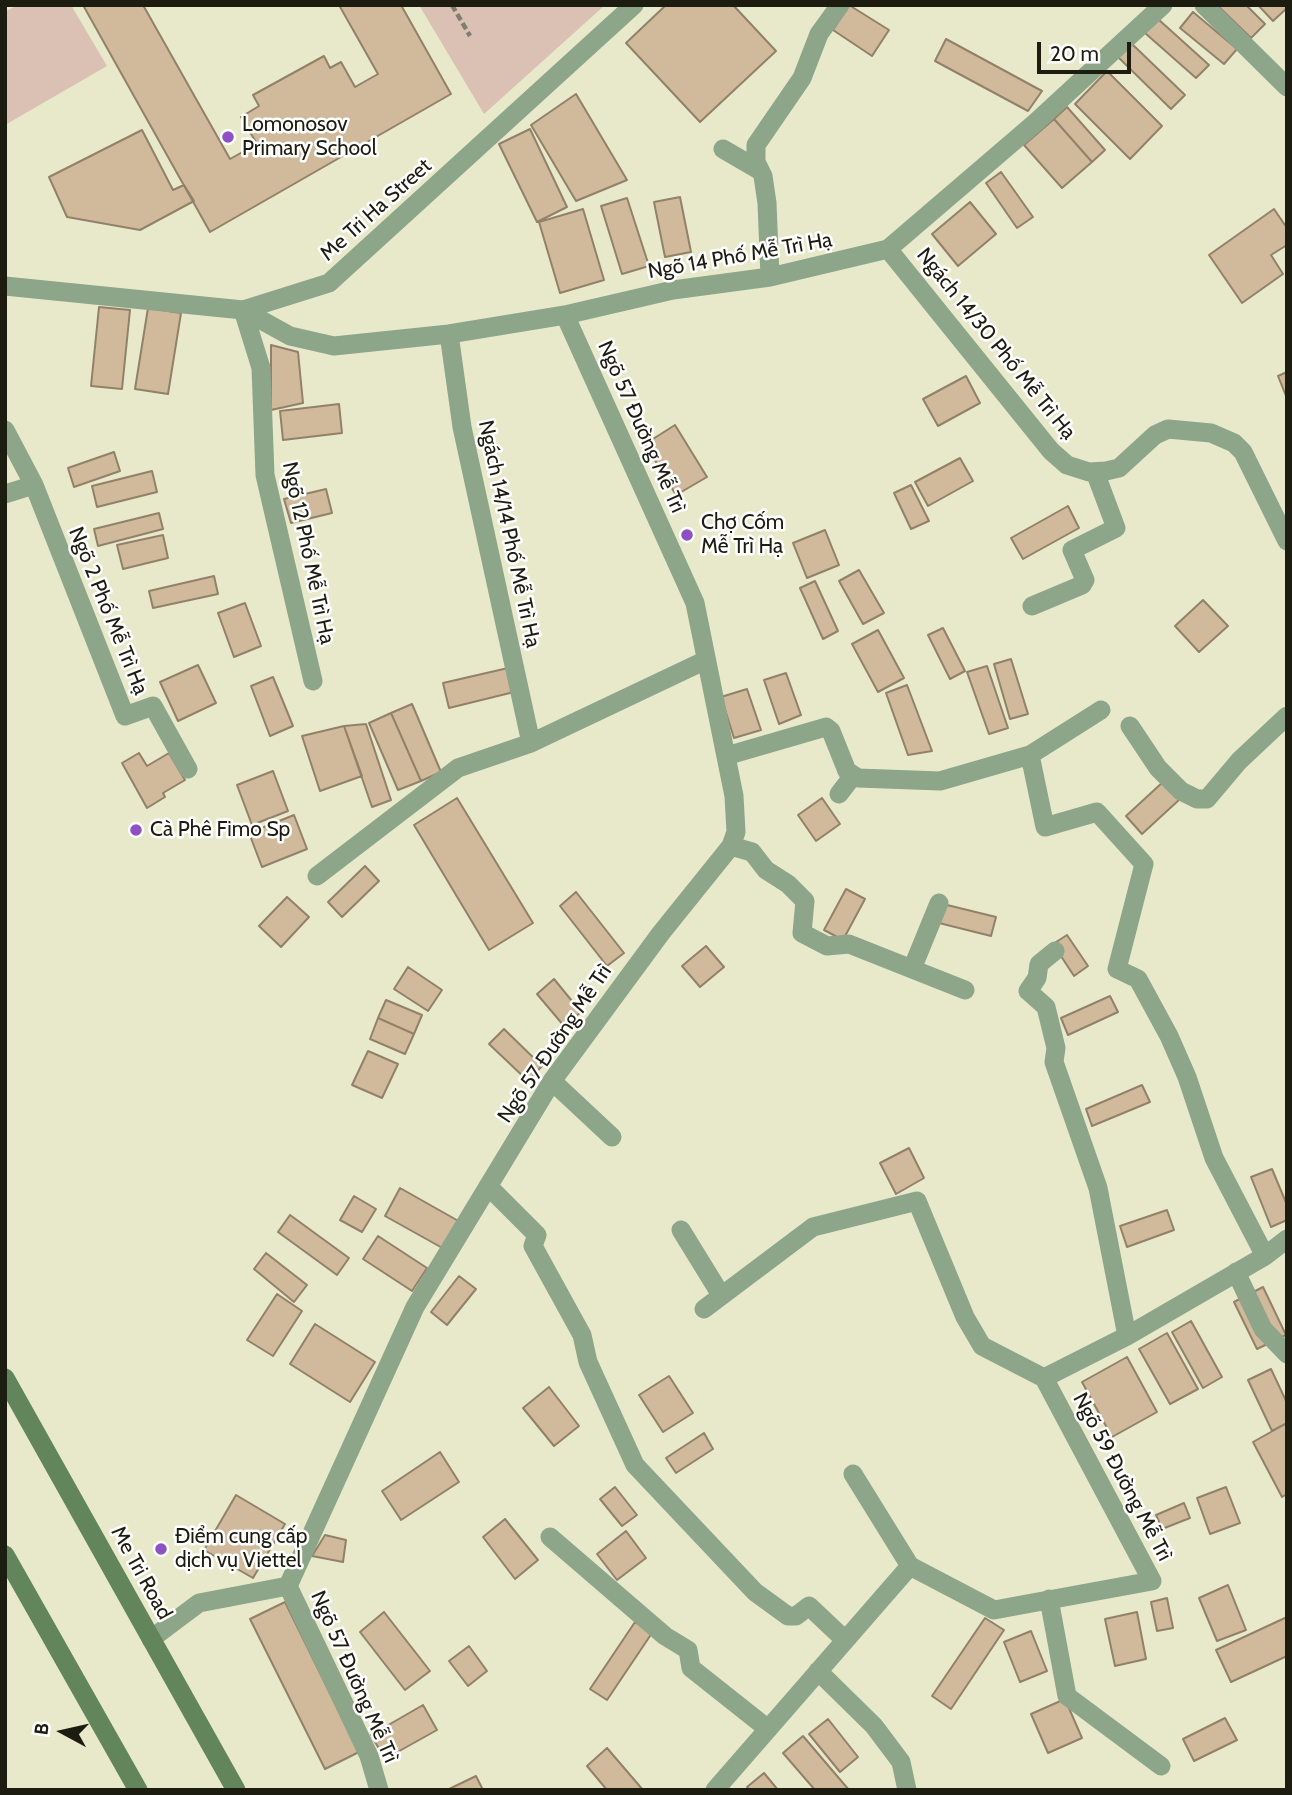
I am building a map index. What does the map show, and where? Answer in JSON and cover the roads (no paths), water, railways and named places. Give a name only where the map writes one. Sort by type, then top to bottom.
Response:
[{"type":"main road","name":"Me Tri Road","points":[[5,1378],[236,1790]]},
{"type":"main road","points":[[5,1555],[138,1790]]},
{"type":"street","name":"Me Tri Ha Street","points":[[5,286],[243,310],[329,283],[634,5]]},
{"type":"street","points":[[770,277],[767,203],[763,176],[755,153],[758,139],[803,78],[819,34],[840,5]]},
{"type":"street","name":"Ngõ 14 Phố Mễ Trì Hạ","points":[[243,310],[290,336],[334,346],[449,334],[565,315],[673,289],[770,277],[888,249],[1035,123],[1163,5]]},
{"type":"street","points":[[1204,5],[1287,88]]},
{"type":"street","points":[[723,149],[759,170]]},
{"type":"street","name":"Ngách 14/30 Phố Mễ Trì Hạ","points":[[888,249],[1051,451],[1067,465],[1095,472]]},
{"type":"street","name":"Ngõ 12 Phố Mễ Trì Hạ","points":[[243,310],[261,368],[265,475],[313,681]]},
{"type":"street","name":"Ngõ 57 Đường Mễ Trì","points":[[379,1790],[369,1756],[288,1586],[415,1307],[552,1081],[653,943],[730,846],[736,832],[734,796],[695,603],[565,315]]},
{"type":"street","name":"Ngách 14/14 Phố Mễ Trì Hạ","points":[[449,334],[462,427],[531,743]]},
{"type":"street","points":[[1032,606],[1083,585],[1085,580],[1072,550],[1116,528],[1095,472],[1119,468],[1156,435],[1168,429],[1211,433],[1234,443],[1243,452],[1287,541]]},
{"type":"street","name":"Ngõ 2 Phố Mễ Trì Hạ","points":[[5,430],[34,485],[125,716],[153,706],[188,769]]},
{"type":"street","points":[[5,494],[34,485]]},
{"type":"street","points":[[317,876],[458,768],[531,743],[706,660]]},
{"type":"street","points":[[852,777],[940,781],[1030,755],[1101,710]]},
{"type":"street","points":[[1130,726],[1158,768],[1181,791],[1203,799],[1210,796],[1239,761],[1287,716]]},
{"type":"street","points":[[726,756],[826,727],[831,731],[852,777]]},
{"type":"street","points":[[1030,755],[1045,827],[1097,812],[1144,864],[1117,970],[1138,979],[1158,1016],[1187,1077],[1214,1158],[1265,1256]]},
{"type":"street","points":[[839,794],[852,777]]},
{"type":"street","points":[[730,846],[752,852],[766,870],[788,884],[805,901],[802,933],[827,946],[849,944],[965,990]]},
{"type":"street","points":[[912,969],[939,903]]},
{"type":"street","points":[[1055,951],[1039,964],[1037,978],[1028,991],[1046,1007],[1056,1048],[1054,1062],[1098,1188],[1127,1336]]},
{"type":"street","points":[[552,1081],[612,1138]]},
{"type":"street","points":[[488,1186],[537,1235],[533,1246],[582,1335],[588,1362],[635,1465],[755,1592],[788,1616],[796,1616],[809,1606],[845,1640]]},
{"type":"street","points":[[704,1309],[813,1227],[917,1201],[965,1317],[982,1346],[1044,1378]]},
{"type":"street","points":[[681,1230],[721,1295]]},
{"type":"street","name":"Ngõ 59 Đường Mễ Trì","points":[[910,1566],[994,1609],[1152,1581],[1044,1378],[1127,1336],[1265,1256],[1287,1239]]},
{"type":"street","points":[[1236,1272],[1263,1329],[1287,1354]]},
{"type":"street","points":[[715,1790],[910,1566],[853,1474]]},
{"type":"street","points":[[550,1537],[665,1636],[688,1650],[691,1668],[768,1729]]},
{"type":"street","points":[[151,1639],[199,1603],[288,1586]]},
{"type":"street","points":[[1049,1599],[1067,1696],[1160,1766]]},
{"type":"street","points":[[818,1671],[881,1735],[901,1762],[907,1790]]},
{"type":"place","name":"Lomonosov Primary School","points":[[228,137]]},
{"type":"place","name":"Chợ Cốm Mễ Trì Hạ","points":[[687,535]]},
{"type":"place","name":"Cà Phê Fimo Sp","points":[[136,830]]},
{"type":"place","name":"Điểm cung cấp dịch vụ Viettel","points":[[161,1549]]}]
